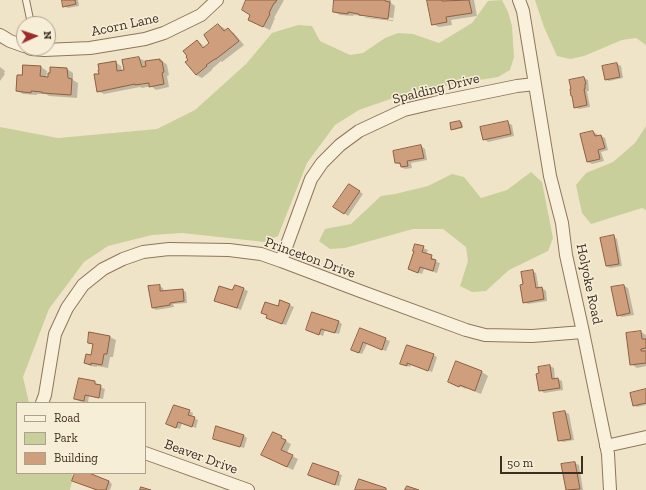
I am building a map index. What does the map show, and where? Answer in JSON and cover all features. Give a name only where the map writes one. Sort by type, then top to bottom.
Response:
[{"type":"street","name":"Acorn Lane","points":[[56,49],[90,48],[145,39],[164,33],[201,15],[217,0]]},
{"type":"street","name":"Holyoke Road","points":[[519,0],[523,11],[550,176],[562,223],[566,255],[608,454],[610,490]]},
{"type":"street","name":"Acorn Lane","points":[[0,35],[16,43]]},
{"type":"street","name":"Spalding Drive","points":[[281,260],[311,179],[322,163],[340,145],[359,130],[404,110],[434,102],[535,84]]},
{"type":"street","name":"Princeton Drive","points":[[42,402],[45,395],[55,334],[67,308],[83,285],[103,269],[123,259],[143,252],[169,249],[229,250],[261,254],[281,260],[466,330],[485,335],[532,336],[583,332]]},
{"type":"street","points":[[606,446],[646,437]]},
{"type":"street","name":"Beaver Drive","points":[[146,453],[248,490]]},
{"type":"lane","points":[[26,0],[29,16]]},
{"type":"green space","points":[[502,0],[508,12],[512,26],[514,57],[510,70],[498,77],[413,91],[359,110],[335,125],[307,163],[278,236],[265,242],[182,233],[152,235],[108,246],[84,262],[49,309],[23,377],[29,402],[16,402],[16,474],[72,474],[70,490],[0,490],[0,127],[58,138],[157,129],[195,110],[246,64],[272,33],[298,25],[312,26],[320,41],[350,55],[363,53],[385,38],[398,33],[413,34],[439,43],[472,23],[488,1]]},
{"type":"green space","points":[[535,0],[646,0],[646,45],[636,38],[622,40],[584,56],[570,59],[557,56],[544,27]]},
{"type":"green space","points":[[646,126],[646,210],[642,208],[591,224],[582,213],[576,185],[586,173],[613,162],[635,143]]},
{"type":"green space","points":[[531,172],[542,182],[553,238],[548,251],[509,270],[486,291],[472,292],[460,286],[468,261],[466,247],[443,229],[413,229],[345,248],[330,249],[319,241],[325,229],[351,224],[381,196],[428,186],[452,174],[464,177],[481,198],[507,190]]},
{"type":"building","points":[[62,0],[75,0],[76,4],[63,7]]},
{"type":"building","points":[[246,0],[277,0],[274,3],[263,27],[248,20],[250,15],[242,10]]},
{"type":"building","points":[[334,0],[385,0],[390,2],[388,19],[348,12],[348,14],[333,12]]},
{"type":"building","points":[[427,0],[469,0],[472,13],[446,17],[447,22],[432,25]]},
{"type":"building","points":[[218,24],[224,31],[228,28],[239,41],[206,65],[207,66],[196,75],[185,62],[188,60],[183,51],[197,40],[203,48],[209,43],[204,35]]},
{"type":"building","points":[[139,57],[142,67],[146,66],[145,61],[160,59],[160,61],[162,61],[164,84],[149,87],[149,83],[135,84],[97,92],[94,74],[99,74],[98,64],[116,61],[117,71],[124,70],[122,60]]},
{"type":"building","points":[[617,63],[620,77],[605,80],[602,66]]},
{"type":"building","points":[[23,65],[41,66],[40,76],[48,77],[50,67],[67,68],[68,78],[72,79],[71,95],[16,91],[17,75],[22,75]]},
{"type":"building","points":[[584,77],[586,84],[584,89],[587,105],[574,108],[569,80]]},
{"type":"building","points":[[460,121],[462,127],[451,130],[450,123]]},
{"type":"building","points":[[508,121],[511,134],[483,140],[480,127]]},
{"type":"building","points":[[593,131],[595,136],[601,135],[605,148],[598,150],[600,159],[587,162],[580,134]]},
{"type":"building","points":[[421,145],[424,158],[407,161],[408,166],[401,167],[400,163],[395,163],[393,151]]},
{"type":"building","points":[[349,184],[360,191],[344,214],[333,207]]},
{"type":"building","points":[[614,235],[619,264],[606,266],[600,238]]},
{"type":"building","points":[[415,244],[424,246],[422,252],[432,255],[431,259],[436,260],[433,271],[420,267],[418,273],[408,269]]},
{"type":"building","points":[[533,270],[536,288],[542,287],[544,299],[523,303],[520,285],[523,284],[521,272]]},
{"type":"building","points":[[160,285],[160,291],[183,289],[184,301],[152,308],[148,286]]},
{"type":"building","points":[[235,285],[244,288],[237,308],[214,301],[219,286],[232,290]]},
{"type":"building","points":[[624,285],[630,313],[617,316],[611,287]]},
{"type":"building","points":[[280,300],[290,304],[282,324],[266,318],[267,315],[261,313],[265,302],[278,306]]},
{"type":"building","points":[[312,312],[339,321],[335,333],[321,329],[319,335],[306,330]]},
{"type":"building","points":[[360,328],[386,338],[382,350],[363,342],[359,353],[351,350]]},
{"type":"building","points":[[641,331],[642,339],[646,339],[646,348],[641,349],[641,351],[646,351],[646,363],[630,365],[626,333]]},
{"type":"building","points":[[89,332],[110,336],[107,354],[104,354],[102,365],[91,363],[91,365],[84,363],[86,354],[91,355],[93,344],[88,343]]},
{"type":"building","points":[[407,345],[434,354],[428,371],[407,363],[407,366],[400,364]]},
{"type":"building","points":[[456,361],[482,371],[475,391],[460,385],[459,387],[448,382]]},
{"type":"building","points":[[550,365],[552,379],[558,378],[560,388],[539,391],[536,374],[539,373],[538,367]]},
{"type":"building","points":[[79,378],[95,381],[95,384],[101,385],[99,398],[85,395],[84,401],[74,399]]},
{"type":"building","points":[[646,389],[646,403],[633,406],[630,393]]},
{"type":"building","points":[[174,405],[190,410],[188,415],[195,417],[192,427],[178,422],[176,428],[166,424]]},
{"type":"building","points":[[565,411],[571,439],[558,441],[553,413]]},
{"type":"building","points":[[216,426],[244,435],[240,447],[213,439]]},
{"type":"building","points":[[273,432],[282,436],[281,438],[286,440],[281,450],[293,455],[287,467],[261,455]]},
{"type":"building","points":[[575,462],[580,489],[566,490],[561,464]]},
{"type":"building","points":[[313,463],[339,472],[335,485],[308,475]]},
{"type":"building","points":[[75,474],[92,474],[109,481],[106,490],[97,490],[72,481]]},
{"type":"building","points":[[359,479],[386,488],[386,490],[355,490]]},
{"type":"building","points":[[407,486],[419,490],[405,490]]},
{"type":"building","points":[[141,487],[151,490],[140,490]]}]
